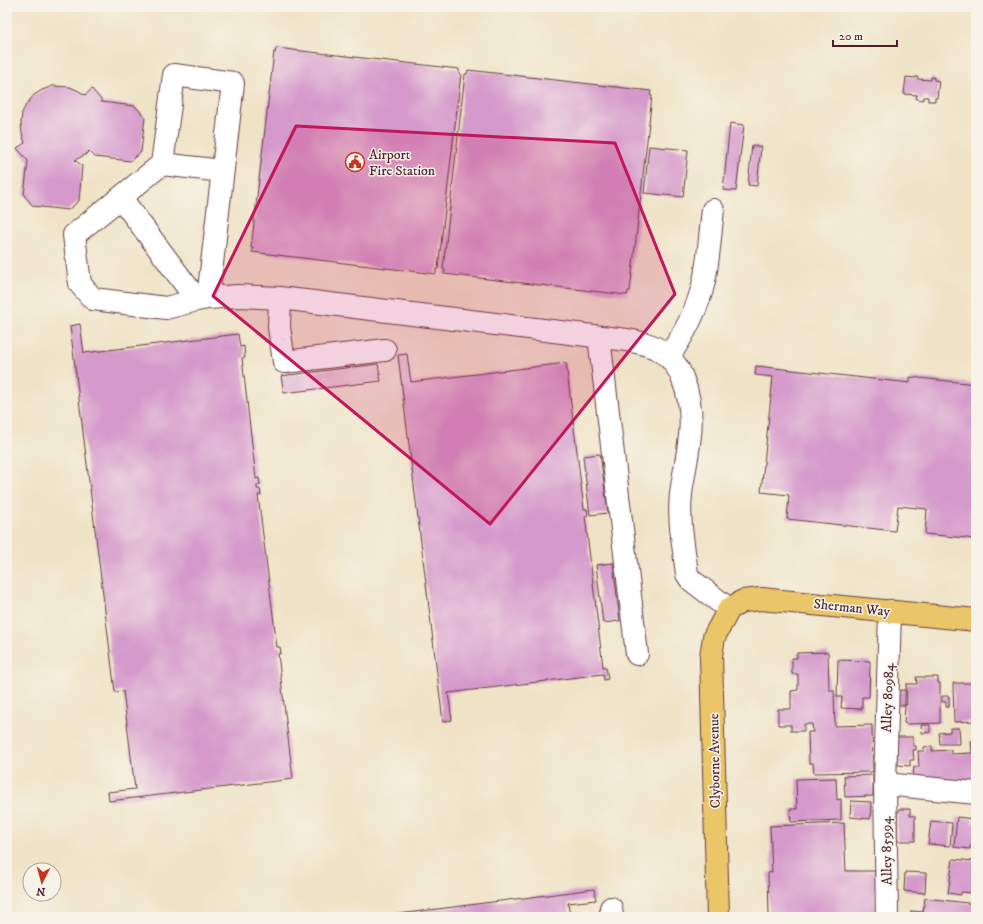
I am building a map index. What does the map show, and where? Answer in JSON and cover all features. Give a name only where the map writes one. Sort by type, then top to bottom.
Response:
[{"type":"main road","name":"Sherman Way","points":[[729,609],[743,601],[761,599],[976,620]]},
{"type":"main road","name":"Clyborne Avenue","points":[[718,917],[711,656],[714,637],[729,609]]},
{"type":"lane","points":[[202,299],[222,171],[233,83],[174,75],[162,164],[74,235],[80,284],[93,299],[166,308],[202,299],[238,296],[280,298],[599,337],[646,344],[660,350],[672,360],[680,372],[690,405],[690,443],[680,507],[686,574],[729,609]]},
{"type":"lane","points":[[162,164],[222,171]]},
{"type":"lane","points":[[121,198],[202,299]]},
{"type":"lane","points":[[668,356],[687,329],[704,282],[713,210]]},
{"type":"lane","points":[[280,298],[279,327],[284,362],[385,350]]},
{"type":"lane","points":[[599,337],[637,654]]},
{"type":"lane","name":"Alley 80984","points":[[885,784],[890,611]]},
{"type":"lane","points":[[885,784],[976,793]]},
{"type":"lane","name":"Alley 85994","points":[[885,784],[887,917]]},
{"type":"highlighted area","points":[[296,126],[615,143],[675,294],[490,524],[213,296]]},
{"type":"building","points":[[276,48],[459,69],[459,74],[461,74],[438,269],[436,269],[436,274],[252,252],[253,248],[251,248],[274,52],[275,53]]},
{"type":"building","points":[[468,70],[651,91],[650,95],[652,96],[630,291],[628,291],[627,295],[444,274],[445,270],[443,269],[465,74],[467,74]]},
{"type":"building","points":[[906,77],[918,77],[918,79],[931,80],[931,77],[934,77],[934,80],[939,81],[937,98],[935,98],[935,101],[928,101],[928,97],[924,97],[923,100],[916,99],[917,95],[904,94]]},
{"type":"building","points":[[53,86],[70,87],[85,95],[92,89],[102,101],[101,102],[135,106],[145,117],[141,152],[130,161],[95,157],[89,151],[85,155],[75,160],[82,166],[79,201],[68,210],[33,206],[24,195],[28,161],[17,148],[25,143],[21,123],[22,113],[26,105],[34,95]]},
{"type":"building","points":[[730,123],[744,125],[736,191],[723,190]]},
{"type":"building","points":[[752,145],[761,147],[757,186],[748,185]]},
{"type":"building","points":[[649,146],[688,150],[683,197],[644,193]]},
{"type":"building","points":[[80,324],[84,353],[238,334],[240,347],[244,346],[245,358],[242,358],[256,479],[259,478],[260,485],[257,485],[257,489],[260,489],[261,495],[258,495],[277,647],[280,647],[281,653],[278,654],[293,779],[109,801],[108,792],[135,789],[123,691],[115,692],[70,326]]},
{"type":"building","points":[[407,354],[411,382],[566,363],[584,509],[587,509],[588,515],[585,516],[603,667],[606,667],[608,679],[604,680],[603,674],[448,693],[452,720],[443,722],[398,355]]},
{"type":"building","points":[[378,364],[381,381],[284,393],[281,376]]},
{"type":"building","points":[[756,366],[910,383],[910,377],[976,384],[976,539],[925,534],[927,509],[898,506],[895,531],[787,519],[789,495],[761,492],[773,377],[755,375]]},
{"type":"building","points":[[600,454],[608,513],[590,515],[583,456]]},
{"type":"building","points":[[613,563],[620,621],[603,623],[596,565]]},
{"type":"building","points":[[828,652],[829,690],[834,690],[835,726],[872,725],[873,772],[814,773],[813,763],[809,763],[808,732],[813,732],[812,724],[804,724],[804,731],[791,731],[791,725],[778,725],[778,709],[791,709],[791,691],[798,690],[798,674],[792,674],[792,658],[797,658],[797,653]]},
{"type":"building","points":[[838,660],[870,661],[869,697],[862,697],[862,709],[841,708],[842,697],[837,697]]},
{"type":"building","points":[[916,677],[938,677],[938,683],[940,683],[940,723],[904,723],[905,705],[907,705],[906,684],[917,684]]},
{"type":"building","points":[[953,683],[976,683],[976,721],[954,722]]},
{"type":"building","points":[[905,690],[905,705],[893,705],[893,691]]},
{"type":"building","points":[[942,696],[949,696],[949,707],[946,707],[946,702],[942,702]]},
{"type":"building","points":[[921,725],[930,725],[930,732],[922,733]]},
{"type":"building","points":[[950,728],[959,728],[960,744],[940,744],[939,733],[950,732]]},
{"type":"building","points":[[892,737],[913,737],[913,746],[916,746],[916,750],[913,750],[914,760],[910,760],[910,766],[898,765],[898,761],[892,761]]},
{"type":"building","points":[[976,740],[976,782],[951,779],[950,782],[913,776],[914,767],[919,767],[918,751],[924,751],[924,747],[932,746],[932,751],[951,750],[951,754],[972,753],[971,741]]},
{"type":"building","points":[[873,775],[873,796],[845,797],[844,776]]},
{"type":"building","points":[[836,778],[837,800],[841,799],[841,820],[791,822],[790,809],[797,809],[796,779]]},
{"type":"building","points":[[851,801],[871,802],[870,819],[850,817]]},
{"type":"building","points":[[899,809],[910,809],[910,816],[915,816],[915,841],[897,841],[897,812],[899,812]]},
{"type":"building","points":[[957,817],[973,819],[972,822],[976,823],[976,847],[970,846],[970,849],[954,847]]},
{"type":"building","points":[[931,821],[952,823],[950,846],[928,844]]},
{"type":"building","points":[[844,823],[846,871],[875,871],[876,917],[769,917],[768,873],[772,872],[770,826]]},
{"type":"building","points":[[975,857],[976,893],[961,892],[961,895],[948,893],[953,859],[974,861]]},
{"type":"building","points":[[905,872],[926,873],[925,893],[904,891]]},
{"type":"building","points":[[594,889],[596,900],[568,903],[570,917],[375,917]]},
{"type":"building","points":[[925,898],[976,904],[976,917],[910,917],[911,911],[923,912]]},
{"type":"place","name":"Airport Fire Station","points":[[355,162]]}]
